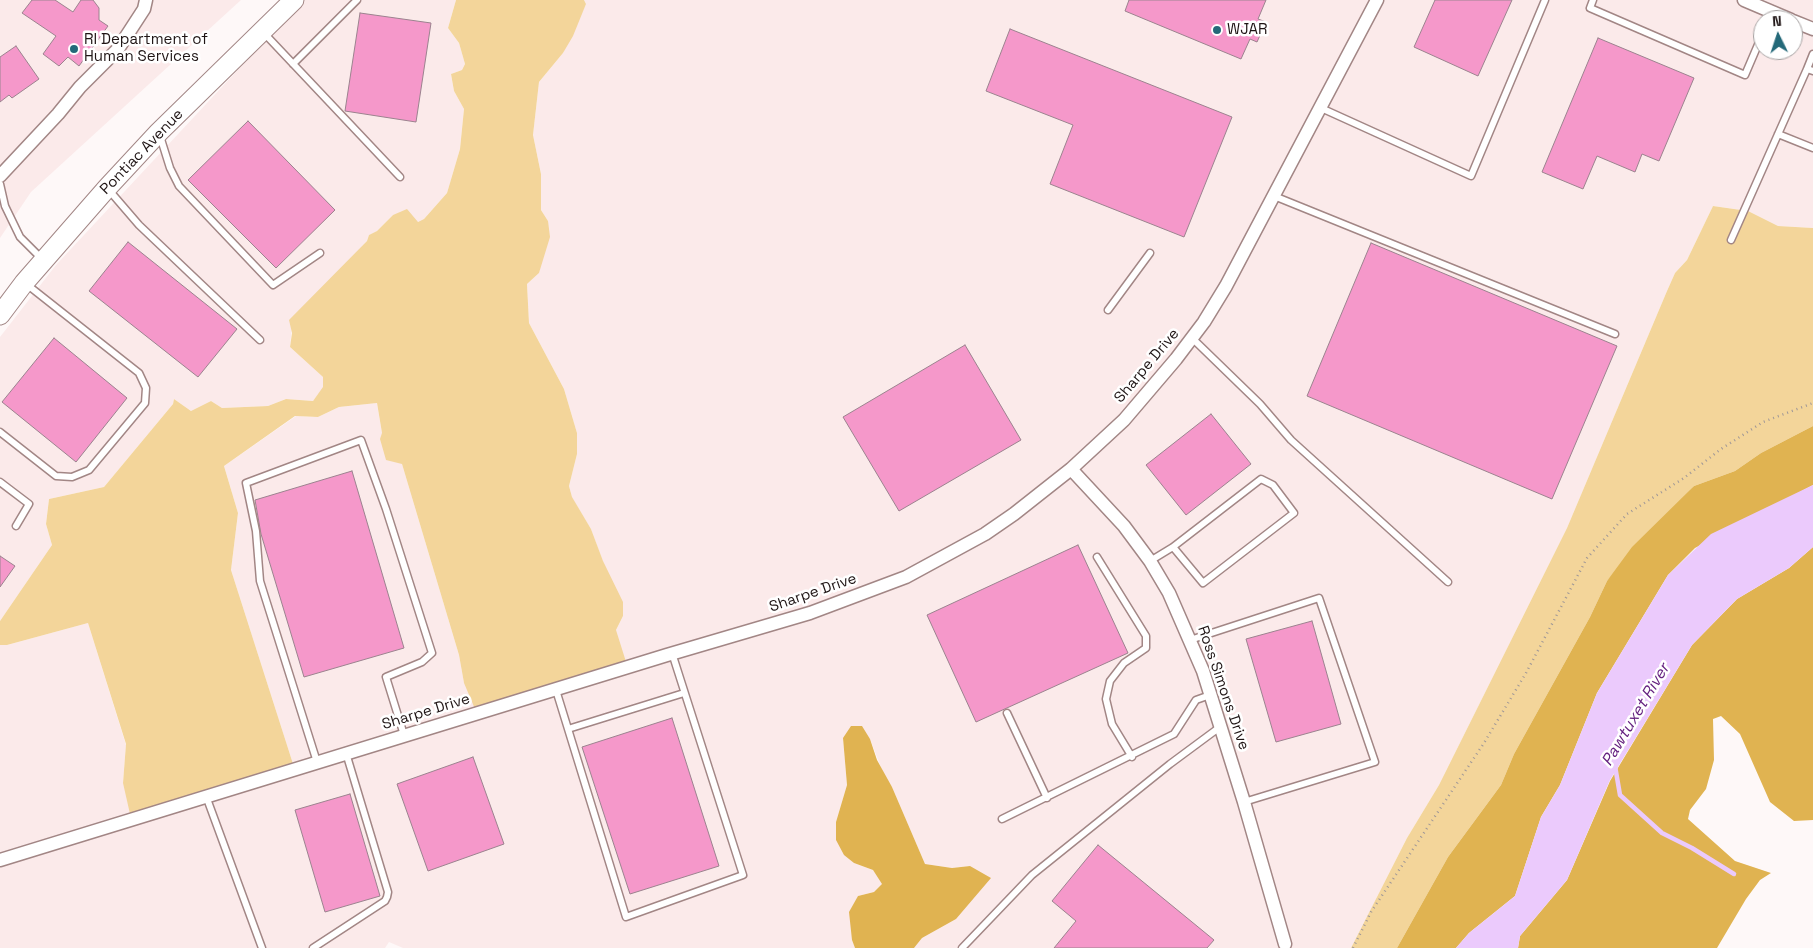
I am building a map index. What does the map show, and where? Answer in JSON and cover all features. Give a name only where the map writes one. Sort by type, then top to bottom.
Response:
[{"type":"main road","name":"Pontiac Avenue","points":[[0,315],[24,283],[159,132],[294,0]]},
{"type":"street","points":[[0,176],[58,114],[80,87],[118,49],[144,10],[146,0]]},
{"type":"street","name":"Sharpe Drive","points":[[0,860],[810,613],[906,577],[985,534],[1071,470],[1124,420],[1192,338],[1226,286],[1377,0]]},
{"type":"street","points":[[1744,0],[1760,10]]},
{"type":"street","name":"Ross Simons Drive","points":[[1071,470],[1124,526],[1150,560],[1170,593],[1210,695],[1244,802],[1284,947]]},
{"type":"lane","points":[[293,64],[357,0]]},
{"type":"lane","points":[[1321,108],[1471,176],[1545,0]]},
{"type":"lane","points":[[1592,0],[1590,8],[1745,75],[1753,56]]},
{"type":"lane","points":[[262,31],[400,177]]},
{"type":"lane","points":[[1731,240],[1778,134],[1810,70],[1813,54]]},
{"type":"lane","points":[[159,132],[170,168],[179,186],[273,285],[320,253]]},
{"type":"lane","points":[[1778,134],[1813,148]]},
{"type":"lane","points":[[0,184],[5,206],[20,237],[44,260]]},
{"type":"lane","points":[[107,188],[139,225],[260,340]]},
{"type":"lane","points":[[1274,196],[1615,334]]},
{"type":"lane","points":[[1108,310],[1150,253]]},
{"type":"lane","points":[[0,432],[56,476],[72,476],[90,470],[145,403],[146,388],[139,372],[24,283]]},
{"type":"lane","points":[[1192,338],[1260,404],[1290,440],[1448,582]]},
{"type":"lane","points":[[317,762],[260,581],[256,531],[246,483],[361,440],[386,510],[432,653],[422,662],[386,677],[404,736]]},
{"type":"lane","points":[[1150,560],[1174,547],[1262,479],[1274,484],[1294,513],[1203,583],[1174,547]]},
{"type":"lane","points":[[0,482],[29,504],[16,526]]},
{"type":"lane","points":[[1097,557],[1146,636],[1146,648],[1124,663],[1110,681],[1106,699],[1112,724],[1132,757]]},
{"type":"lane","points":[[1190,640],[1320,598],[1375,762],[1244,802]]},
{"type":"lane","points":[[556,690],[626,917],[743,875],[672,654]]},
{"type":"lane","points":[[568,729],[684,693]]},
{"type":"lane","points":[[1002,819],[1132,757],[1174,734],[1196,700],[1210,695]]},
{"type":"lane","points":[[1007,713],[1046,798]]},
{"type":"lane","points":[[962,948],[1032,875],[1170,764],[1220,728]]},
{"type":"lane","points":[[313,948],[385,901],[388,892],[346,753]]},
{"type":"lane","points":[[206,796],[262,948]]},
{"type":"path","points":[[1353,948],[1371,912],[1498,719],[1526,673],[1587,558],[1627,514],[1684,478],[1721,449],[1762,422],[1813,403]]},
{"type":"shaded area","points":[[0,0],[241,0],[31,192],[0,238]]},
{"type":"shaded area","points":[[303,0],[456,0],[448,28],[459,43],[465,64],[462,70],[451,74],[454,91],[464,109],[460,149],[447,193],[424,219],[418,222],[393,215],[377,231],[369,235],[367,241],[292,325],[290,347],[323,377],[324,387],[313,401],[286,399],[268,406],[222,408],[211,401],[191,411],[174,399],[173,404],[104,487],[49,499],[46,524],[52,545],[0,621],[0,337],[56,265]]},
{"type":"shaded area","points":[[456,0],[584,0],[586,4],[573,36],[563,53],[539,82],[533,135],[541,174],[541,210],[548,221],[550,237],[539,273],[527,284],[529,323],[564,389],[577,433],[577,454],[569,486],[572,497],[591,529],[603,561],[623,602],[623,616],[616,630],[627,665],[475,709],[464,683],[459,655],[402,464],[386,460],[380,439],[382,433],[377,403],[339,407],[318,417],[295,416],[224,466],[238,513],[231,570],[294,767],[130,814],[123,783],[126,744],[88,623],[7,645],[0,645],[0,621],[52,545],[46,524],[49,499],[104,487],[173,404],[174,399],[191,411],[211,401],[222,408],[268,406],[286,399],[313,401],[323,387],[323,377],[290,347],[292,333],[289,320],[367,241],[369,235],[377,231],[393,215],[407,209],[418,222],[424,219],[447,193],[460,149],[464,109],[454,91],[451,74],[462,70],[465,64],[459,43],[448,28]]},
{"type":"shaded area","points":[[584,0],[1813,0],[1813,228],[1778,226],[1748,211],[1713,206],[1687,260],[1675,273],[1567,528],[1439,785],[1407,838],[1351,948],[914,948],[922,938],[956,919],[970,866],[952,868],[925,864],[892,787],[885,778],[870,739],[864,732],[843,738],[847,785],[836,822],[854,863],[873,870],[883,884],[874,892],[858,896],[852,940],[855,948],[403,948],[389,942],[385,948],[0,948],[0,645],[7,645],[88,623],[126,745],[123,783],[294,767],[231,570],[238,513],[224,466],[296,416],[318,417],[339,407],[377,403],[382,433],[402,464],[459,655],[464,683],[616,630],[623,616],[591,529],[572,498],[569,486],[577,454],[577,433],[564,389],[529,323],[527,284],[539,273],[548,221],[541,210],[541,174],[533,135],[539,82],[563,53],[586,4]]},
{"type":"shaded area","points":[[1713,206],[1748,211],[1778,226],[1813,228],[1813,426],[1761,453],[1735,471],[1694,486],[1607,581],[1590,617],[1514,754],[1501,785],[1448,857],[1397,948],[1351,948],[1407,838],[1439,785],[1567,528],[1675,273],[1687,260]]},
{"type":"shaded area","points":[[1813,426],[1813,485],[1695,548],[1668,575],[1597,693],[1560,785],[1541,817],[1515,896],[1469,933],[1456,948],[1397,948],[1448,857],[1501,785],[1514,754],[1590,617],[1607,581],[1632,547],[1694,486],[1735,471],[1761,453]]},
{"type":"shaded area","points":[[1813,547],[1813,820],[1794,821],[1770,802],[1740,734],[1721,716],[1713,719],[1714,760],[1706,789],[1690,810],[1688,819],[1735,861],[1771,873],[1760,880],[1746,899],[1717,948],[1518,948],[1520,936],[1567,880],[1610,781],[1692,645],[1737,599],[1789,568]]},
{"type":"shaded area","points":[[851,726],[862,726],[870,739],[877,760],[892,787],[925,864],[952,868],[970,866],[991,878],[956,919],[922,938],[914,948],[855,948],[852,940],[849,912],[858,896],[874,892],[882,884],[873,870],[854,863],[844,855],[836,840],[836,822],[847,785],[843,738]]},
{"type":"water","name":"Pawtuxet River","points":[[1813,485],[1813,547],[1789,568],[1737,599],[1692,645],[1610,780],[1567,880],[1520,936],[1518,948],[1456,948],[1469,933],[1515,896],[1541,817],[1560,785],[1597,693],[1668,575],[1711,534]]},
{"type":"building","name":"RI Department of Human Services","points":[[32,0],[55,0],[73,12],[81,0],[93,0],[99,8],[99,20],[108,26],[79,66],[68,57],[59,66],[43,54],[56,36],[22,13]]},
{"type":"building","name":"WJAR","points":[[1129,0],[1266,0],[1258,19],[1266,22],[1257,42],[1250,39],[1241,59],[1125,11]]},
{"type":"building","points":[[1435,0],[1512,0],[1478,76],[1414,47]]},
{"type":"building","points":[[360,13],[431,23],[416,122],[345,111]]},
{"type":"building","points":[[1010,29],[1232,117],[1184,237],[1050,184],[1073,125],[986,91]]},
{"type":"building","points":[[1598,38],[1694,78],[1659,161],[1642,154],[1635,172],[1597,156],[1583,189],[1542,172]]},
{"type":"building","points":[[16,46],[39,79],[12,98],[9,95],[0,102],[0,57]]},
{"type":"building","points":[[248,121],[335,210],[276,268],[188,180]]},
{"type":"building","points":[[128,242],[237,329],[198,377],[89,291]]},
{"type":"building","points":[[1371,243],[1617,346],[1552,499],[1307,396]]},
{"type":"building","points":[[54,338],[127,398],[76,462],[2,402]]},
{"type":"building","points":[[965,345],[1021,440],[899,511],[843,417]]},
{"type":"building","points":[[1211,414],[1251,464],[1186,515],[1146,465]]},
{"type":"building","points":[[352,471],[404,648],[304,677],[261,534],[255,500]]},
{"type":"building","points":[[1078,545],[1128,653],[976,722],[927,615]]},
{"type":"building","points":[[0,556],[15,566],[0,587]]},
{"type":"building","points":[[1312,621],[1341,724],[1276,742],[1246,639]]},
{"type":"building","points":[[672,718],[719,866],[630,894],[582,747]]},
{"type":"building","points":[[473,757],[504,844],[428,871],[397,784]]},
{"type":"building","points":[[350,794],[380,896],[325,912],[295,810]]},
{"type":"building","points":[[1098,845],[1214,940],[1207,948],[1054,948],[1076,921],[1052,901]]},
{"type":"waterway","name":"Pawtuxet River","points":[[1615,766],[1620,795],[1662,833],[1692,848],[1734,874]]},
{"type":"place","name":"WJAR","points":[[1217,30]]},
{"type":"place","name":"RI Department of Human Services","points":[[74,49]]}]
